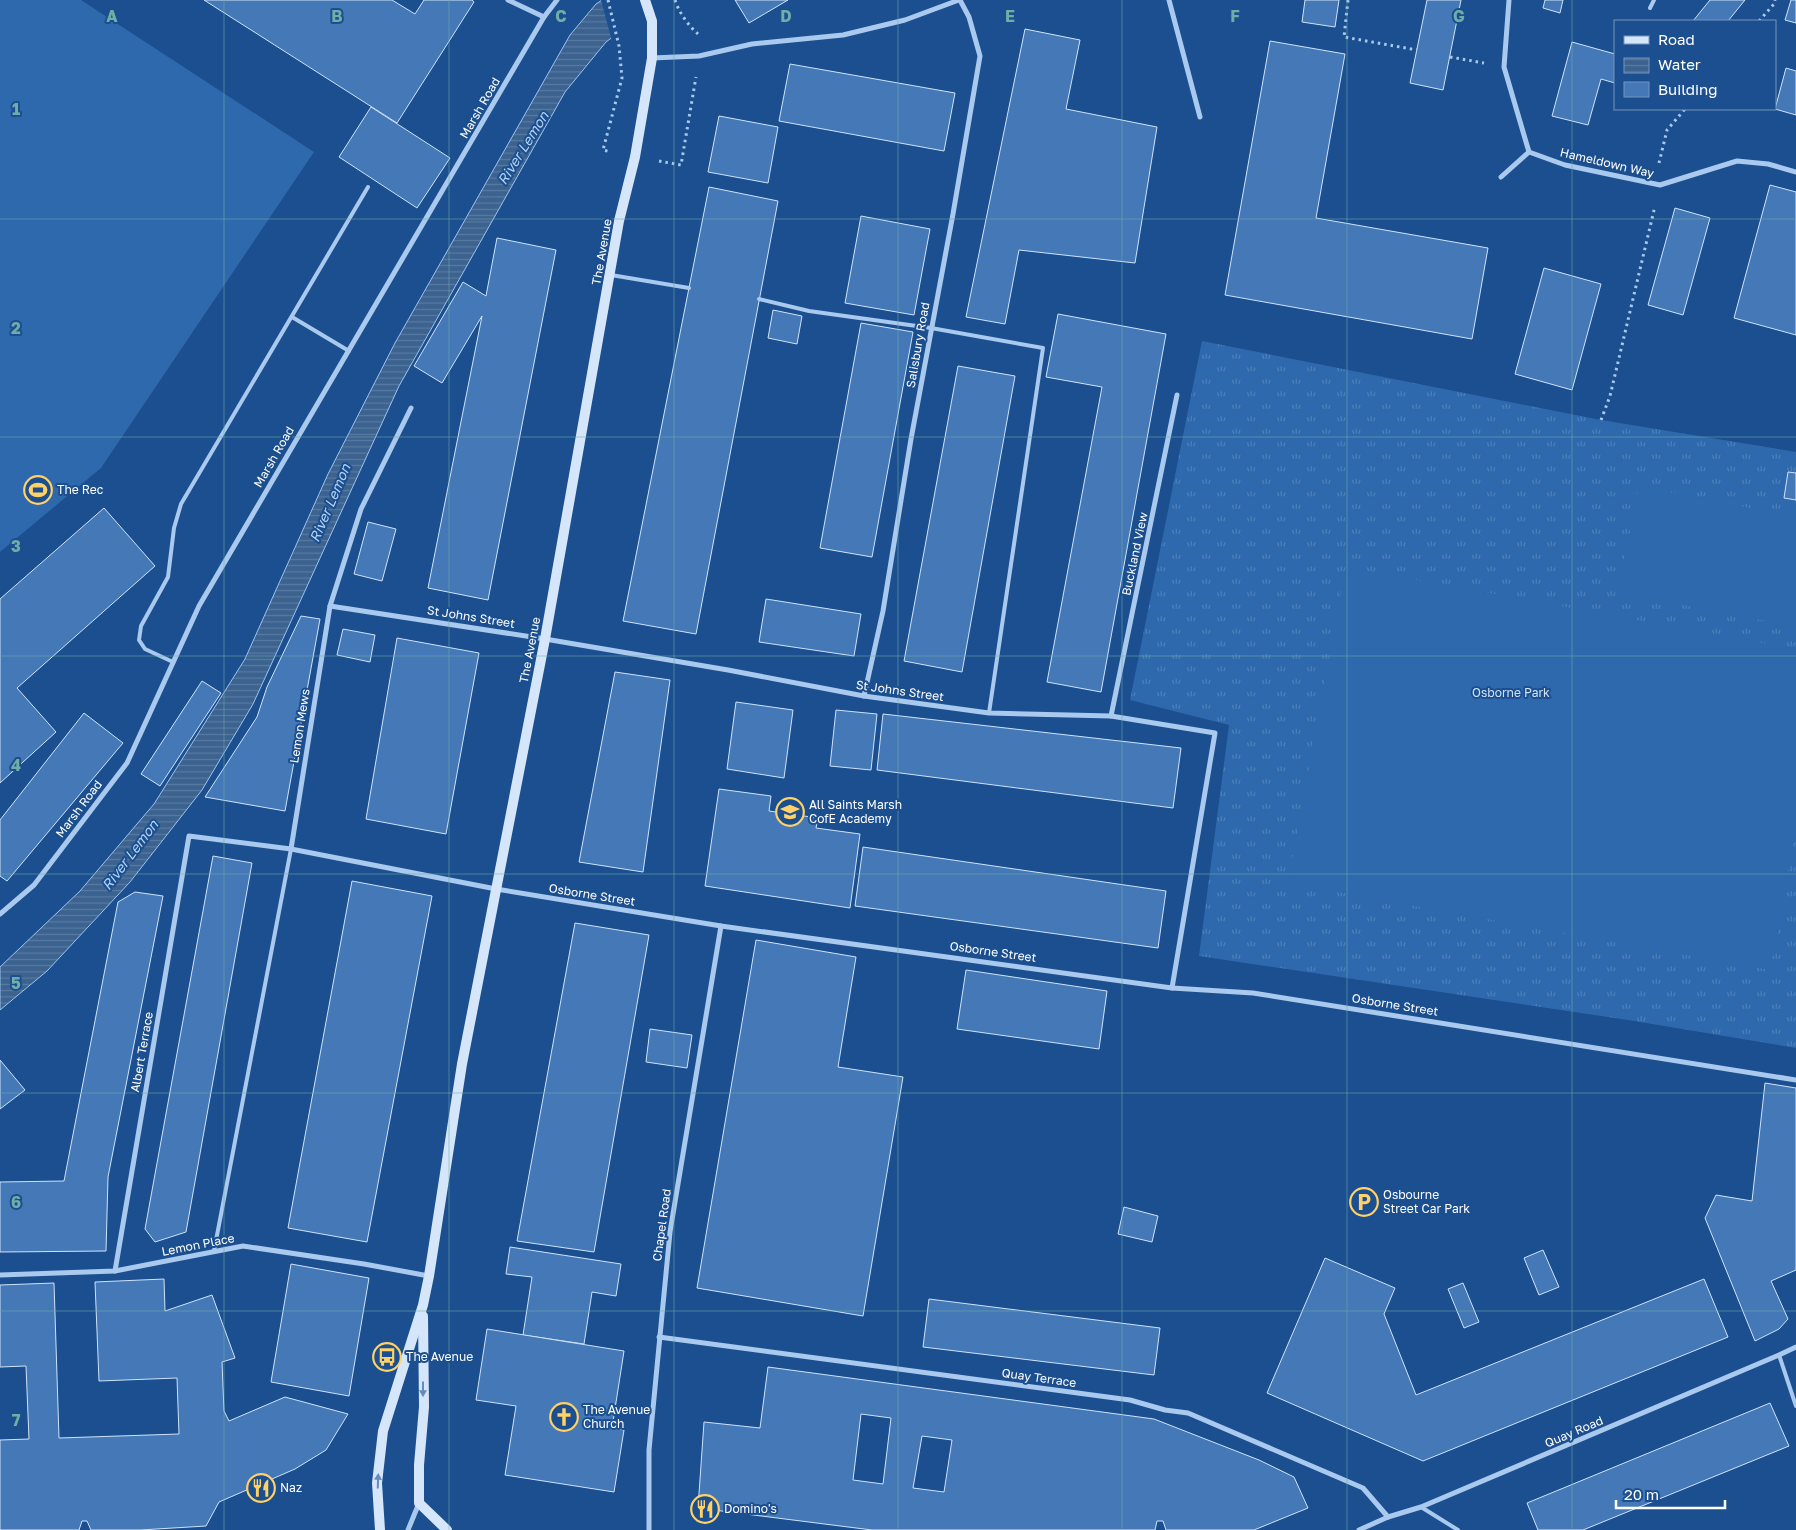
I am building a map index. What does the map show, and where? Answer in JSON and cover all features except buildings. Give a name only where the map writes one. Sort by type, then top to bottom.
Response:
[{"type":"main road","name":"The Avenue","points":[[380,1530],[377,1483],[383,1431],[423,1305],[429,1276],[462,1064],[545,639],[611,275],[619,221],[635,157],[652,58],[652,21],[645,0]]},
{"type":"main road","name":"The Avenue","points":[[419,1503],[419,1465],[424,1407],[423,1305]]},
{"type":"main road","points":[[419,1503],[446,1530]]},
{"type":"street","points":[[508,0],[544,17]]},
{"type":"street","name":"Marsh Road","points":[[0,914],[34,885],[127,763],[199,606],[544,17],[557,0]]},
{"type":"street","points":[[652,58],[700,56],[752,44],[843,35],[905,20],[960,0]]},
{"type":"street","name":"Salisbury Road","points":[[864,696],[883,611],[980,56],[969,17],[960,0]]},
{"type":"street","points":[[1168,0],[1200,117]]},
{"type":"street","points":[[1501,177],[1529,152],[1504,67],[1509,0]]},
{"type":"street","name":"Hameldown Way","points":[[1529,152],[1565,164],[1660,185],[1737,161],[1768,164],[1796,172]]},
{"type":"street","name":"Buckland View","points":[[1111,716],[1177,395]]},
{"type":"street","name":"Lemon Mews","points":[[291,849],[330,606],[361,509],[411,408]]},
{"type":"street","name":"St Johns Street","points":[[330,606],[545,639],[864,696],[989,713],[1111,716],[1214,733],[1172,988]]},
{"type":"street","name":"Osborne Street","points":[[189,836],[291,849],[496,889],[721,926],[1172,988],[1253,993],[1796,1080]]},
{"type":"street","name":"Albert Terrace","points":[[115,1272],[189,836]]},
{"type":"street","name":"Chapel Road","points":[[649,1530],[649,1450],[670,1232],[721,926]]},
{"type":"street","name":"Lemon Place","points":[[0,1275],[115,1272],[243,1246],[429,1276]]},
{"type":"street","name":"Quay Terrace","points":[[659,1337],[1130,1400],[1164,1410],[1188,1413],[1363,1488],[1388,1517]]},
{"type":"street","name":"Quay Road","points":[[1359,1530],[1388,1517],[1422,1508],[1796,1347]]},
{"type":"street","points":[[408,1530],[419,1503]]},
{"type":"lane","points":[[1650,8],[1654,0]]},
{"type":"lane","points":[[173,662],[146,649],[139,640],[141,626],[168,577],[174,528],[181,504],[368,187]]},
{"type":"lane","points":[[611,275],[689,288]]},
{"type":"lane","points":[[760,298],[809,311],[931,328],[1043,348],[989,713]]},
{"type":"lane","points":[[292,317],[349,351]]},
{"type":"lane","points":[[214,1251],[291,849]]},
{"type":"lane","points":[[1779,1355],[1796,1406]]},
{"type":"lane","points":[[1422,1508],[1458,1530]]},
{"type":"path","points":[[603,150],[622,78],[619,46],[608,0]]},
{"type":"path","points":[[675,0],[690,27],[700,35],[700,56],[681,165]]},
{"type":"path","points":[[1348,0],[1344,37],[1417,50]]},
{"type":"path","points":[[1760,20],[1774,4],[1775,0]]},
{"type":"path","points":[[1450,57],[1504,67]]},
{"type":"path","points":[[1601,420],[1610,396],[1666,165],[1658,163],[1666,130],[1684,110]]},
{"type":"green space","points":[[0,0],[81,0],[314,152],[101,468],[0,552]]},
{"type":"green space","name":"Osborne Park","points":[[1202,341],[1601,420],[1796,452],[1796,1048],[1628,1020],[1199,956],[1229,725],[1130,700]]},
{"type":"green space","points":[[1639,486],[1796,517],[1796,627],[1618,592]]},
{"type":"green space","points":[[1346,567],[1796,649],[1796,830],[1770,970],[1288,883]]},
{"type":"water","name":"River Lemon","points":[[602,0],[662,0],[606,42],[565,92],[399,386],[253,704],[202,790],[130,882],[47,971],[0,1010],[0,967],[80,891],[154,804],[245,659],[328,474],[395,343],[570,35],[596,4]]},
{"type":"pier","points":[[601,0],[665,0],[612,41]]},
{"type":"place","name":"The Rec","points":[[38,490]]},
{"type":"place","name":"All Saints Marsh CofE Academy","points":[[790,812]]},
{"type":"place","name":"Osbourne Street Car Park","points":[[1364,1202]]},
{"type":"place","name":"The Avenue","points":[[387,1357]]},
{"type":"place","name":"The Avenue Church","points":[[564,1417]]},
{"type":"place","name":"Naz","points":[[261,1488]]},
{"type":"place","name":"Domino's","points":[[705,1509]]}]
